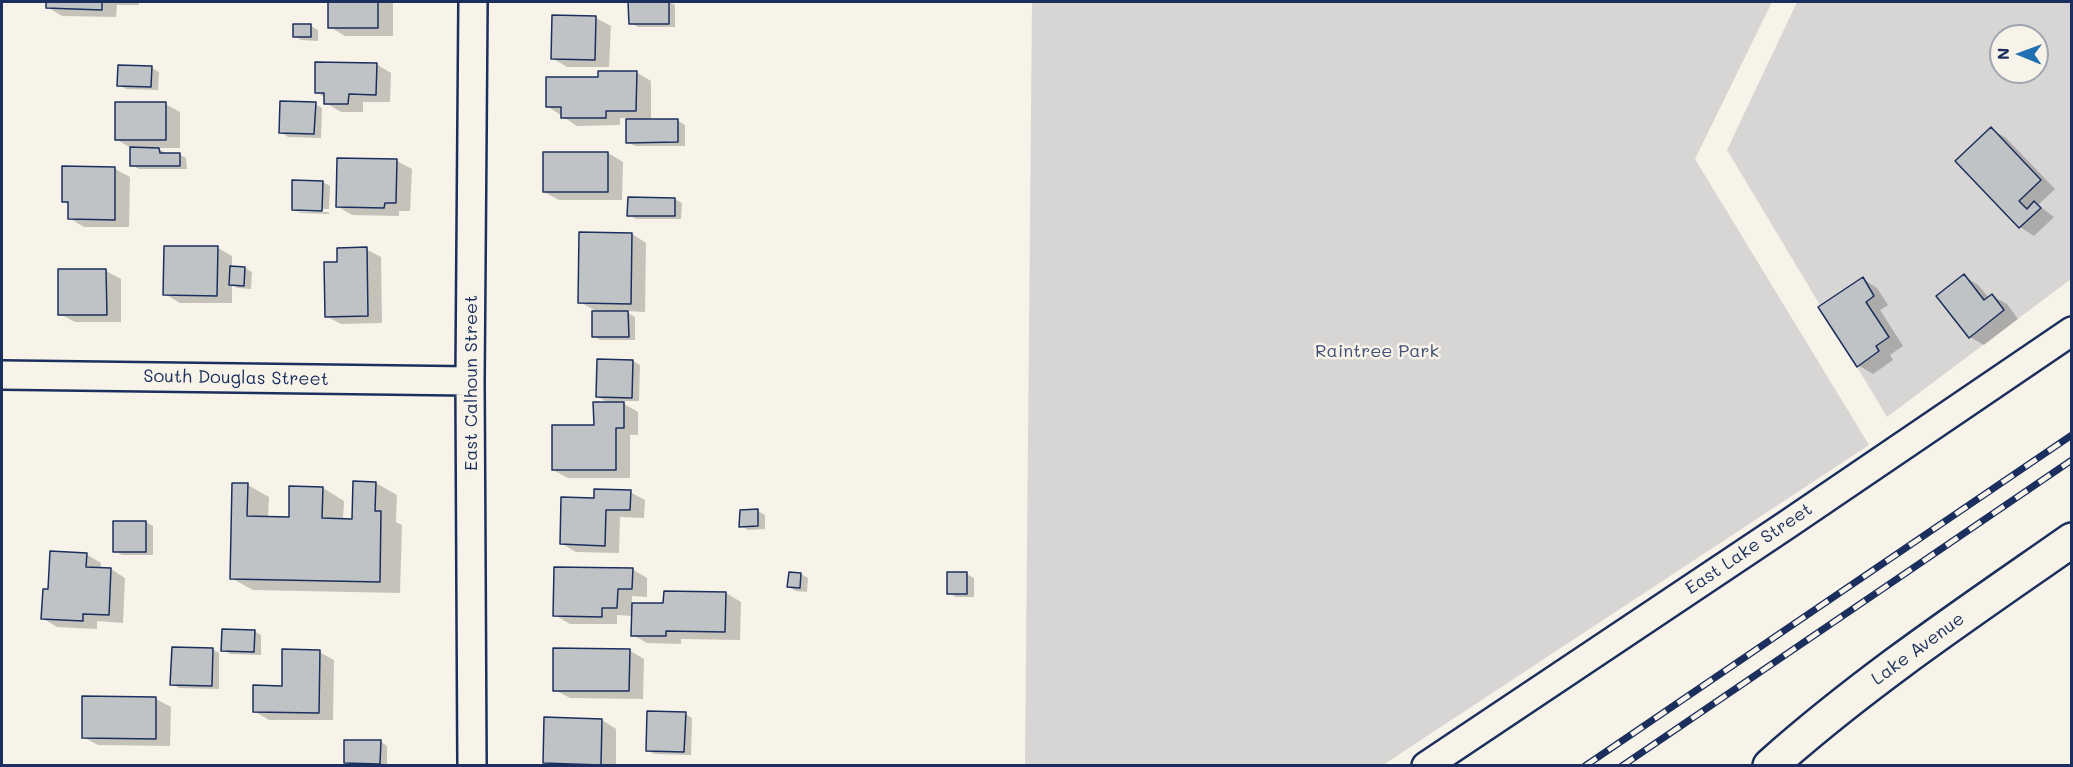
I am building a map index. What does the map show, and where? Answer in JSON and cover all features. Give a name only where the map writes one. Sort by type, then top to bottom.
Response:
[{"type":"street","name":"East Calhoun Street","points":[[472,765],[470,381],[473,2]]},
{"type":"street","name":"East Lake Street","points":[[1426,765],[1788,524],[2072,331]]},
{"type":"street","name":"South Douglas Street","points":[[2,375],[470,381]]},
{"type":"street","name":"Lake Avenue","points":[[1770,765],[1809,731],[1898,662],[2072,540]]},
{"type":"green space","name":"Raintree Park","points":[[1032,2],[1772,2],[1695,159],[1869,445],[1383,765],[1025,765]]},
{"type":"green space","points":[[1797,2],[2071,2],[2071,279],[1887,417],[1727,150]]},
{"type":"building","points":[[46,2],[102,2],[102,10],[46,8]]},
{"type":"building","points":[[328,2],[378,2],[378,28],[328,28]]},
{"type":"building","points":[[628,2],[669,2],[669,24],[629,24]]},
{"type":"building","points":[[552,15],[596,16],[595,60],[551,59]]},
{"type":"building","points":[[293,24],[311,24],[311,37],[293,37]]},
{"type":"building","points":[[315,62],[377,63],[376,95],[349,94],[348,104],[324,104],[324,93],[315,93]]},
{"type":"building","points":[[118,65],[152,66],[151,87],[117,86]]},
{"type":"building","points":[[598,71],[637,71],[636,111],[606,111],[606,118],[561,118],[561,107],[546,107],[546,77],[598,77]]},
{"type":"building","points":[[280,101],[316,102],[314,134],[279,133]]},
{"type":"building","points":[[115,102],[166,102],[166,140],[115,140]]},
{"type":"building","points":[[626,119],[678,119],[678,142],[626,143]]},
{"type":"building","points":[[1991,127],[2041,180],[2019,201],[2027,209],[2034,201],[2041,208],[2019,228],[1955,161]]},
{"type":"building","points":[[130,147],[159,148],[160,153],[180,153],[180,166],[130,166]]},
{"type":"building","points":[[543,152],[608,152],[608,192],[543,192]]},
{"type":"building","points":[[337,158],[397,159],[396,203],[385,203],[384,208],[336,207]]},
{"type":"building","points":[[62,166],[115,167],[115,220],[68,219],[68,202],[62,202]]},
{"type":"building","points":[[292,180],[323,181],[322,211],[292,210]]},
{"type":"building","points":[[628,197],[675,198],[675,216],[627,216]]},
{"type":"building","points":[[579,232],[632,233],[631,304],[578,303]]},
{"type":"building","points":[[164,246],[218,246],[217,296],[163,295]]},
{"type":"building","points":[[367,247],[368,316],[325,317],[324,262],[337,262],[337,248]]},
{"type":"building","points":[[230,266],[245,267],[244,286],[229,285]]},
{"type":"building","points":[[58,269],[106,269],[107,315],[58,315]]},
{"type":"building","points":[[1964,274],[1984,300],[1992,294],[2004,310],[1969,338],[1936,296]]},
{"type":"building","points":[[1863,277],[1874,296],[1866,302],[1889,337],[1876,346],[1879,351],[1857,367],[1818,307]]},
{"type":"building","points":[[592,311],[628,311],[629,337],[592,337]]},
{"type":"building","points":[[597,359],[633,360],[632,398],[596,397]]},
{"type":"building","points":[[593,402],[624,402],[624,428],[616,428],[616,470],[552,470],[552,425],[594,425]]},
{"type":"building","points":[[353,481],[376,482],[375,511],[381,511],[380,582],[230,579],[232,483],[248,483],[247,516],[289,517],[289,486],[323,487],[322,518],[352,519]]},
{"type":"building","points":[[594,489],[631,490],[630,510],[606,510],[605,546],[560,544],[561,497],[594,498]]},
{"type":"building","points":[[758,509],[758,526],[739,527],[740,510]]},
{"type":"building","points":[[113,521],[146,521],[146,552],[113,552]]},
{"type":"building","points":[[50,551],[87,553],[86,567],[111,568],[109,615],[83,614],[83,621],[41,619],[43,589],[48,589]]},
{"type":"building","points":[[554,567],[633,568],[632,589],[618,589],[617,608],[602,608],[602,617],[553,616]]},
{"type":"building","points":[[789,572],[801,573],[800,588],[787,587]]},
{"type":"building","points":[[947,572],[967,572],[967,594],[947,594]]},
{"type":"building","points":[[664,591],[726,592],[725,632],[666,631],[666,636],[631,636],[632,603],[663,603]]},
{"type":"building","points":[[222,629],[255,630],[254,652],[221,651]]},
{"type":"building","points":[[172,647],[213,648],[212,686],[170,685]]},
{"type":"building","points":[[553,648],[630,649],[629,691],[553,691]]},
{"type":"building","points":[[282,649],[320,650],[319,713],[253,712],[253,685],[282,686]]},
{"type":"building","points":[[82,696],[156,697],[156,739],[82,738]]},
{"type":"building","points":[[647,711],[686,712],[684,752],[646,751]]},
{"type":"building","points":[[544,717],[602,719],[601,765],[543,763]]},
{"type":"building","points":[[344,740],[381,740],[380,764],[344,763]]},
{"type":"railway","points":[[1585,766],[2072,435]]},
{"type":"railway","points":[[1622,766],[2072,460]]}]
